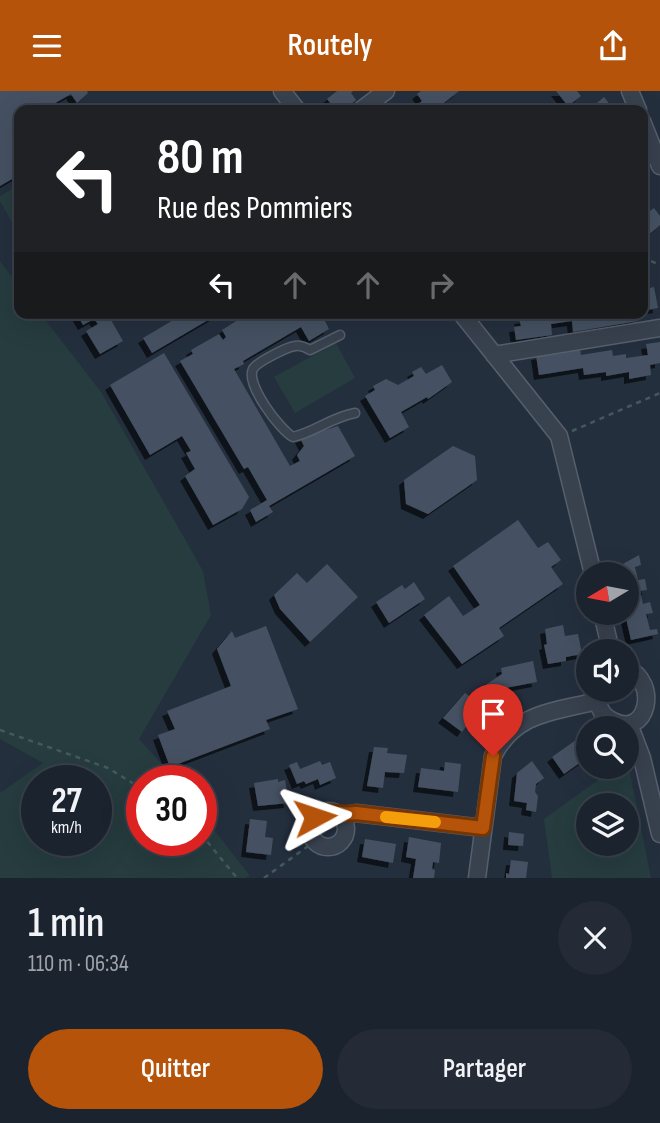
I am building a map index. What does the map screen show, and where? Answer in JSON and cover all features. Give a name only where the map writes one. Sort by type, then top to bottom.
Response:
[{"type":"street","points":[[282,91],[293,105]]},
{"type":"street","points":[[368,105],[386,91]]},
{"type":"street","points":[[648,136],[660,166]]},
{"type":"street","points":[[466,319],[559,436],[590,562]]},
{"type":"street","points":[[494,355],[660,328]]},
{"type":"street","points":[[639,672],[656,688],[648,712],[639,720]]},
{"type":"street","points":[[477,878],[493,756],[502,739],[516,725],[577,702]]},
{"type":"street","points":[[639,750],[660,834]]},
{"type":"street","points":[[340,816],[346,827],[340,843],[328,847],[315,841],[310,828],[315,817],[324,812],[340,816],[356,813],[483,828]]},
{"type":"lane","points":[[340,335],[310,350],[304,346],[289,347],[259,364],[253,368],[254,384],[277,424],[293,437],[307,433],[333,418],[355,413]]},
{"type":"path","points":[[559,436],[660,393]]},
{"type":"path","points":[[0,730],[108,768],[126,779]]},
{"type":"path","points":[[264,878],[315,841]]},
{"type":"path","points":[[217,854],[237,878]]},
{"type":"green space","points":[[14,188],[14,226],[0,201],[0,196]]},
{"type":"green space","points":[[0,261],[14,279],[14,319],[45,319],[101,392],[203,571],[211,615],[139,739],[162,765],[126,765],[126,856],[217,856],[217,834],[250,876],[0,878],[0,793],[21,778],[21,856],[112,856],[112,765],[40,765],[43,763],[0,739]]},
{"type":"green space","points":[[336,343],[355,378],[295,413],[274,377]]},
{"type":"green space","points":[[599,779],[631,779],[634,793],[580,793]]},
{"type":"green space","points":[[576,796],[576,856],[639,856],[639,818],[651,878],[552,878],[544,819]]},
{"type":"building","points":[[0,91],[87,91],[77,103],[71,94],[52,105],[14,105],[14,178],[0,186]]},
{"type":"building","points":[[337,91],[353,91],[351,93],[356,100],[350,105],[330,105],[327,99]]},
{"type":"building","points":[[421,91],[459,91],[441,105],[417,105],[422,101],[417,94]]},
{"type":"building","points":[[556,91],[577,91],[581,96],[567,105]]},
{"type":"building","points":[[604,97],[610,105],[595,105]]},
{"type":"building","points":[[654,208],[660,216],[660,225],[648,235],[648,209],[650,211]]},
{"type":"building","points":[[654,287],[658,308],[648,310],[648,288]]},
{"type":"building","points":[[80,319],[94,319],[83,325]]},
{"type":"building","points":[[94,319],[110,319],[123,341],[100,354],[86,331],[98,324]]},
{"type":"building","points":[[175,319],[210,319],[152,353],[143,338]]},
{"type":"building","points":[[239,319],[324,319],[329,329],[309,341],[301,327],[234,369],[290,466],[300,461],[297,455],[304,446],[300,438],[338,426],[355,456],[269,506],[273,512],[256,522],[250,510],[267,500],[248,467],[244,469],[180,361],[193,354],[191,350],[219,334],[223,340],[226,337],[222,330]]},
{"type":"building","points":[[519,319],[638,321],[573,332],[572,321],[551,324],[552,335],[516,340],[514,327],[521,326]]},
{"type":"building","points":[[660,342],[660,363],[650,365],[651,375],[629,379],[629,372],[606,376],[606,372],[584,375],[583,368],[539,375],[536,355],[580,348],[581,355],[612,350],[613,356],[626,354],[626,358],[648,355],[646,344]]},
{"type":"building","points":[[164,353],[249,497],[242,509],[213,525],[185,476],[195,469],[186,453],[191,451],[182,436],[150,455],[110,385]]},
{"type":"building","points":[[442,365],[452,382],[428,399],[427,397],[401,412],[409,427],[390,438],[365,396],[375,390],[373,386],[386,379],[398,385],[414,376],[412,372],[421,367],[426,374]]},
{"type":"building","points":[[453,446],[475,456],[477,480],[428,514],[406,504],[404,480]]},
{"type":"building","points":[[518,520],[538,548],[548,542],[561,560],[551,567],[563,584],[499,628],[504,636],[462,664],[424,615],[449,596],[463,616],[480,605],[453,566]]},
{"type":"building","points":[[639,555],[641,565],[639,562],[626,562]]},
{"type":"building","points":[[327,564],[358,597],[310,642],[280,609],[274,595],[297,573],[307,583]]},
{"type":"building","points":[[645,579],[647,590],[640,591],[643,604],[650,602],[653,613],[646,614],[650,630],[657,629],[658,634],[631,639],[628,625],[639,625],[639,580]]},
{"type":"building","points":[[414,582],[425,599],[389,623],[376,602],[402,585],[405,589]]},
{"type":"building","points":[[563,625],[565,636],[578,634],[576,655],[566,657],[566,661],[548,664],[544,645],[547,644],[545,629]]},
{"type":"building","points":[[266,626],[298,709],[266,720],[270,729],[169,765],[158,735],[175,729],[167,711],[231,686],[217,649],[232,631],[235,638]]},
{"type":"building","points":[[533,661],[537,682],[506,688],[495,696],[487,684],[502,674],[501,668]]},
{"type":"building","points":[[465,693],[482,705],[462,732],[443,718]]},
{"type":"building","points":[[576,740],[576,766],[564,774],[552,757]]},
{"type":"building","points":[[374,747],[388,748],[387,753],[407,755],[404,773],[385,772],[383,788],[367,786]]},
{"type":"building","points":[[320,761],[322,765],[330,762],[336,778],[320,785],[318,779],[297,784],[289,765],[297,762],[300,769]]},
{"type":"building","points":[[532,761],[544,778],[536,784],[536,812],[526,810],[527,803],[514,801],[517,773]]},
{"type":"building","points":[[445,762],[461,764],[458,792],[418,787],[421,768],[444,771]]},
{"type":"building","points":[[278,779],[278,782],[285,780],[289,803],[258,806],[254,783]]},
{"type":"building","points":[[250,819],[267,821],[265,837],[273,838],[271,855],[246,852]]},
{"type":"building","points":[[509,832],[524,834],[523,846],[508,845]]},
{"type":"building","points":[[409,837],[441,843],[439,863],[433,862],[434,878],[413,878],[416,859],[406,857]]},
{"type":"building","points":[[365,839],[396,844],[393,863],[362,857]]},
{"type":"building","points":[[511,860],[528,862],[526,878],[506,878]]},
{"type":"slow traffic","points":[[386,817],[435,822]]},
{"type":"route","points":[[315,817],[330,811],[340,816],[356,813],[483,828],[493,756]]}]
